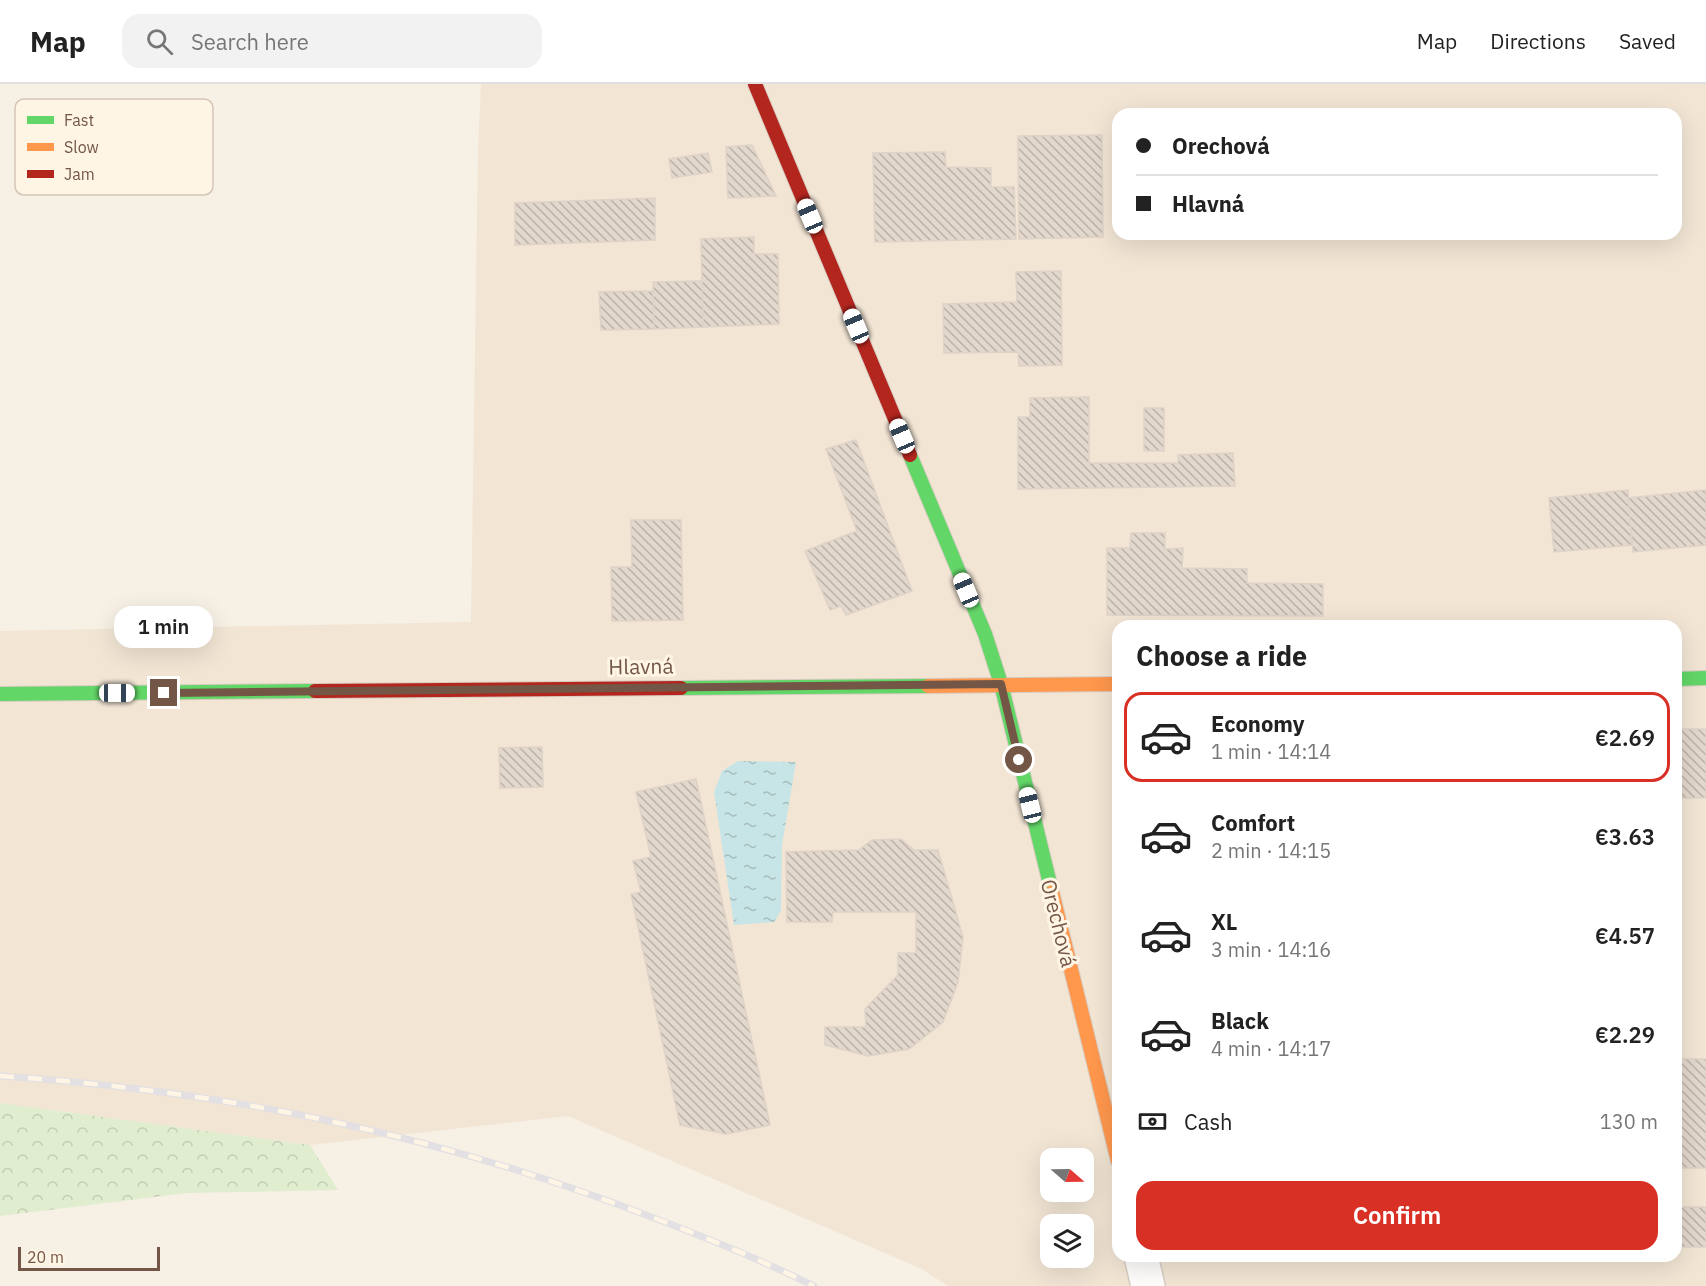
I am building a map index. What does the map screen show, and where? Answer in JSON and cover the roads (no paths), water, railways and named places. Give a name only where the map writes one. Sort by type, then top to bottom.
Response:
[{"type":"street","name":"Orechová","points":[[755,84],[980,623],[1001,684],[1112,1137]]},
{"type":"street","points":[[1682,679],[1706,678]]},
{"type":"street","name":"Hlavná","points":[[0,693],[1112,684]]},
{"type":"street","points":[[1142,1262],[1148,1286]]},
{"type":"water","points":[[738,761],[796,762],[782,845],[781,911],[774,922],[734,925],[714,792],[722,771]]},
{"type":"railway","points":[[0,1076],[84,1083],[248,1105],[408,1139],[567,1186],[731,1248],[814,1286]]}]
